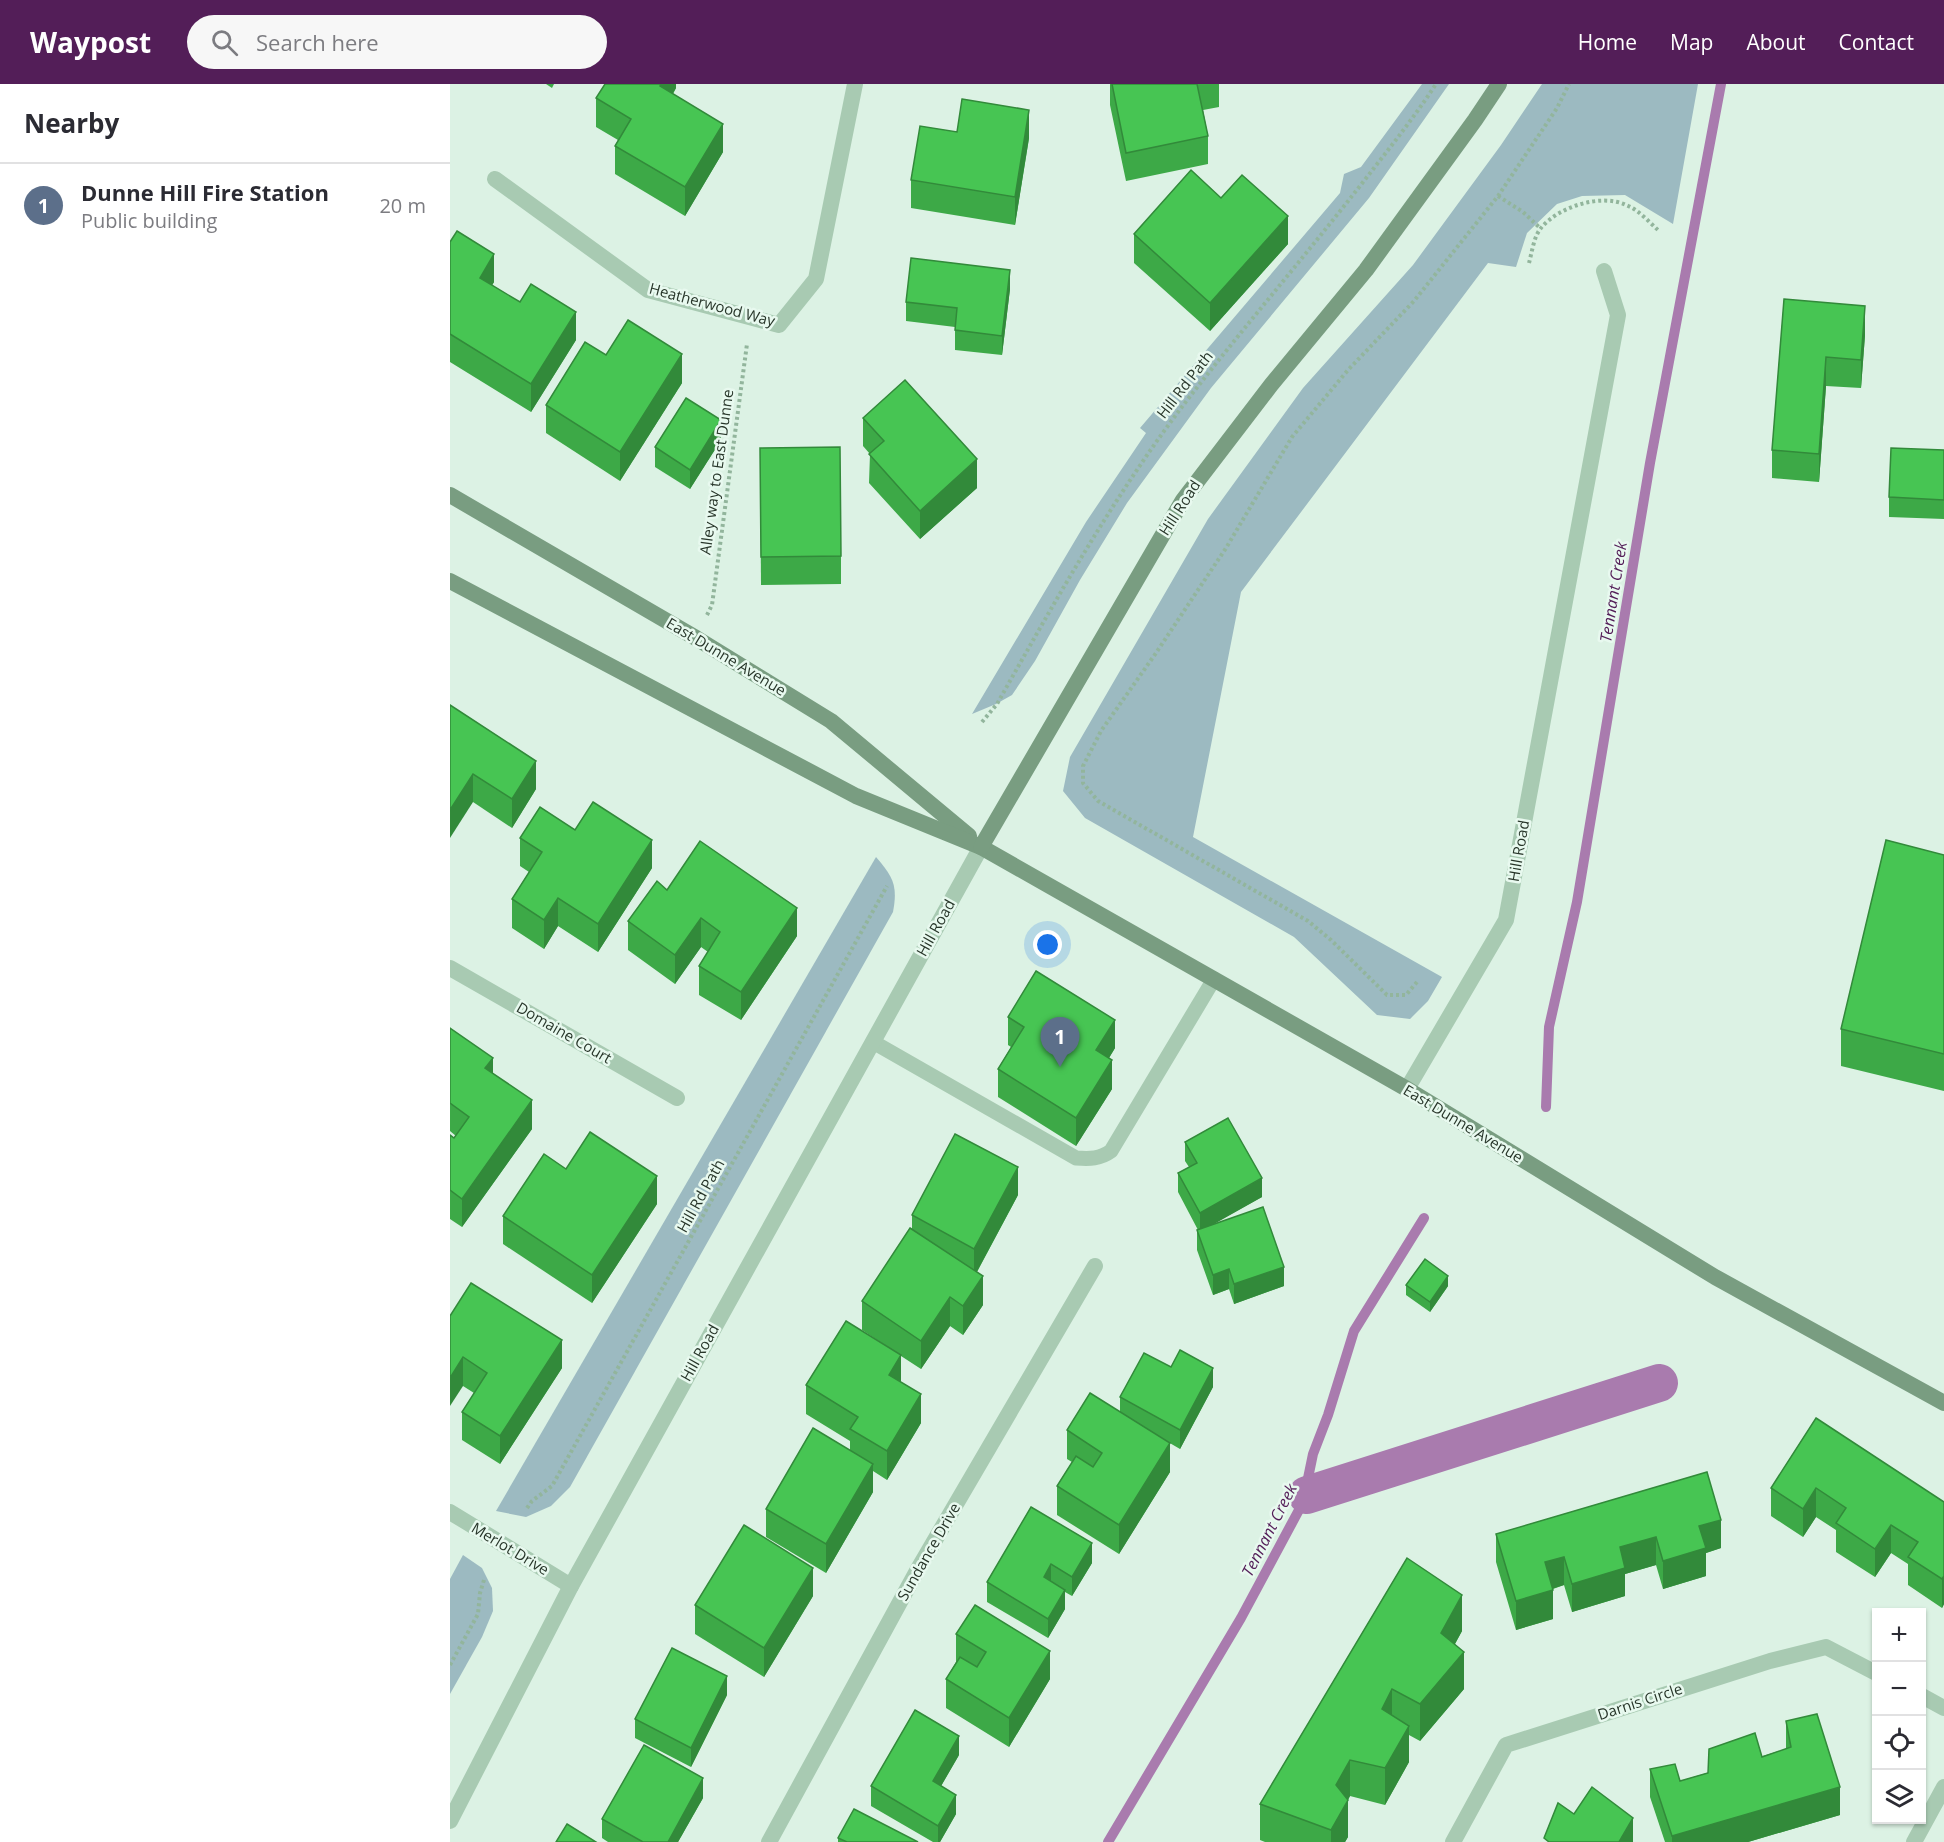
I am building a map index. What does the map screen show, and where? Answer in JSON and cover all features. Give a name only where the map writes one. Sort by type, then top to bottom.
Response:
[{"type":"main road","name":"Hill Road","points":[[981,847],[1183,500],[1271,385],[1366,270],[1499,84]]},
{"type":"main road","name":"East Dunne Avenue","points":[[450,495],[831,721],[981,847]]},
{"type":"main road","name":"East Dunne Avenue","points":[[450,581],[856,796],[981,847],[1407,1089],[1715,1277],[1944,1403]]},
{"type":"street","name":"Heatherwood Way","points":[[495,179],[648,290],[779,325],[816,279],[855,84]]},
{"type":"street","name":"Hill Road","points":[[1407,1089],[1506,920],[1617,315],[1604,271]]},
{"type":"street","name":"Hill Road","points":[[450,1821],[571,1586],[981,847]]},
{"type":"street","name":"Domaine Court","points":[[450,968],[677,1098]]},
{"type":"street","name":"Sundance Drive","points":[[769,1842],[918,1569],[1095,1266]]},
{"type":"street","name":"Merlot Drive","points":[[450,1512],[571,1586]]},
{"type":"street","name":"Darnis Circle","points":[[1453,1842],[1506,1745],[1770,1661],[1826,1647],[1872,1671]]},
{"type":"street","points":[[1926,1698],[1944,1708]]},
{"type":"street","points":[[1914,1842],[1944,1787]]},
{"type":"lane","points":[[873,1042],[1076,1158],[1092,1159],[1104,1156],[1111,1151],[1214,979]]},
{"type":"path","name":"Hill Rd Path","points":[[982,722],[997,704],[1070,576],[1130,478],[1195,390],[1323,235],[1436,84]]},
{"type":"path","points":[[1417,982],[1406,995],[1387,995],[1331,940],[1308,921],[1098,801],[1083,783],[1083,766],[1101,731],[1226,548],[1292,437],[1348,369],[1414,301],[1498,196],[1557,108],[1569,84]]},
{"type":"path","points":[[1498,196],[1523,212],[1540,228]]},
{"type":"path","points":[[1529,263],[1533,244],[1540,228],[1554,217],[1583,203],[1602,201],[1625,204],[1644,216],[1659,231]]},
{"type":"path","name":"Alley way to East Dunne","points":[[696,639],[712,605],[747,339],[779,325]]},
{"type":"path","name":"Hill Rd Path","points":[[527,1508],[532,1501],[552,1486],[887,886]]},
{"type":"path","points":[[450,1665],[478,1614],[484,1580]]},
{"type":"shaded area","points":[[1422,84],[1449,84],[1369,198],[1211,388],[1127,503],[1080,580],[1035,661],[1012,695],[972,714],[1086,522],[1146,433],[1140,428],[1340,193],[1344,174],[1361,167]]},
{"type":"shaded area","points":[[1542,84],[1698,84],[1673,224],[1625,195],[1582,196],[1557,204],[1527,233],[1516,267],[1488,263],[1241,592],[1193,837],[1442,977],[1428,1001],[1410,1019],[1377,1015],[1294,937],[1085,818],[1063,791],[1070,757],[1208,519],[1303,388],[1413,265],[1501,145]]},
{"type":"shaded area","points":[[876,857],[893,882],[895,895],[893,912],[570,1487],[551,1506],[526,1517],[496,1511]]},
{"type":"shaded area","points":[[463,1555],[482,1568],[492,1588],[493,1611],[482,1637],[450,1694],[450,1579]]},
{"type":"building","points":[[605,84],[661,84],[660,86],[723,124],[685,187],[615,146],[631,119],[596,98]]},
{"type":"building","points":[[1112,84],[1197,84],[1208,136],[1126,153]]},
{"type":"building","points":[[962,99],[1029,110],[1015,197],[911,180],[920,126],[957,132]]},
{"type":"building","points":[[1191,170],[1221,198],[1242,175],[1288,216],[1210,303],[1134,234]]},
{"type":"building","points":[[457,231],[494,254],[480,278],[520,302],[531,284],[576,312],[531,384],[450,334],[450,242]]},
{"type":"building","points":[[911,258],[1010,270],[1002,336],[955,330],[957,308],[906,302]]},
{"type":"building","points":[[1784,299],[1865,306],[1861,360],[1826,357],[1819,454],[1772,450]]},
{"type":"building","points":[[628,320],[682,354],[620,452],[546,405],[585,342],[606,355]]},
{"type":"building","points":[[905,380],[977,459],[920,511],[869,454],[884,441],[863,418]]},
{"type":"building","points":[[686,398],[721,420],[690,470],[655,447]]},
{"type":"building","points":[[840,447],[841,556],[761,557],[760,448]]},
{"type":"building","points":[[1891,448],[1944,450],[1944,500],[1889,497]]},
{"type":"building","points":[[450,705],[536,761],[512,799],[473,774],[450,810]]},
{"type":"building","points":[[593,802],[652,840],[598,924],[558,898],[544,920],[512,899],[542,852],[520,838],[540,807],[575,830]]},
{"type":"building","points":[[1886,840],[1944,855],[1944,1054],[1841,1029]]},
{"type":"building","points":[[700,841],[797,908],[741,992],[699,966],[720,932],[701,918],[675,955],[628,921],[657,881],[667,890]]},
{"type":"building","points":[[1036,971],[1115,1020],[1096,1050],[1112,1060],[1076,1118],[998,1069],[1024,1027],[1008,1017]]},
{"type":"building","points":[[450,1028],[493,1058],[485,1068],[532,1100],[462,1199],[450,1190],[450,1135],[454,1138],[469,1117],[450,1103]]},
{"type":"building","points":[[1228,1118],[1262,1178],[1200,1213],[1178,1173],[1197,1163],[1185,1142]]},
{"type":"building","points":[[590,1132],[657,1176],[592,1275],[503,1216],[544,1154],[566,1169]]},
{"type":"building","points":[[955,1134],[1018,1167],[974,1249],[912,1215]]},
{"type":"building","points":[[1263,1207],[1284,1267],[1234,1284],[1229,1269],[1213,1275],[1197,1230]]},
{"type":"building","points":[[910,1228],[983,1276],[963,1306],[950,1297],[921,1341],[862,1301]]},
{"type":"building","points":[[1425,1259],[1448,1276],[1430,1302],[1406,1285]]},
{"type":"building","points":[[471,1283],[562,1340],[500,1436],[462,1412],[487,1373],[463,1357],[450,1378],[450,1316]]},
{"type":"building","points":[[846,1321],[901,1355],[889,1375],[921,1394],[887,1451],[850,1429],[858,1417],[806,1385]]},
{"type":"building","points":[[1180,1350],[1213,1368],[1180,1430],[1120,1397],[1144,1353],[1171,1367]]},
{"type":"building","points":[[1090,1393],[1170,1443],[1119,1525],[1057,1486],[1076,1456],[1093,1467],[1102,1453],[1067,1430]]},
{"type":"building","points":[[1816,1418],[1944,1502],[1944,1576],[1942,1579],[1908,1557],[1918,1542],[1891,1525],[1875,1549],[1836,1523],[1846,1508],[1816,1488],[1803,1509],[1771,1488]]},
{"type":"building","points":[[813,1428],[873,1464],[826,1544],[766,1509]]},
{"type":"building","points":[[1707,1472],[1721,1520],[1699,1526],[1706,1548],[1663,1561],[1656,1537],[1620,1547],[1625,1568],[1572,1584],[1564,1557],[1545,1562],[1553,1590],[1516,1601],[1496,1534]]},
{"type":"building","points":[[1031,1507],[1092,1543],[1072,1577],[1051,1564],[1044,1577],[1065,1590],[1048,1619],[987,1582]]},
{"type":"building","points":[[744,1525],[813,1568],[764,1648],[695,1605]]},
{"type":"building","points":[[1407,1558],[1462,1595],[1441,1633],[1464,1652],[1420,1704],[1392,1689],[1382,1709],[1409,1726],[1385,1768],[1350,1760],[1336,1785],[1348,1800],[1331,1830],[1260,1804]]},
{"type":"building","points":[[975,1605],[1050,1651],[1009,1718],[946,1679],[960,1657],[977,1667],[986,1652],[956,1634]]},
{"type":"building","points":[[672,1648],[727,1676],[691,1748],[635,1719]]},
{"type":"building","points":[[915,1710],[959,1736],[933,1781],[956,1795],[938,1826],[871,1786]]},
{"type":"building","points":[[1817,1714],[1840,1787],[1672,1836],[1650,1769],[1675,1764],[1680,1781],[1708,1773],[1709,1749],[1755,1733],[1762,1757],[1791,1747],[1786,1721]]},
{"type":"building","points":[[644,1745],[703,1778],[668,1842],[643,1842],[602,1819]]},
{"type":"building","points":[[1592,1787],[1633,1818],[1619,1842],[1549,1842],[1544,1838],[1558,1803],[1574,1814]]},
{"type":"building","points":[[854,1809],[918,1842],[847,1842],[838,1838]]},
{"type":"building","points":[[567,1824],[596,1842],[556,1842]]},
{"type":"waterway","name":"Tennant Creek","points":[[1546,1107],[1549,1027],[1577,902],[1650,463],[1721,84]]},
{"type":"waterway","name":"Tennant Creek","points":[[1108,1842],[1241,1618],[1307,1495],[1313,1454],[1328,1415],[1354,1331],[1424,1218]]},
{"type":"waterway","points":[[1307,1495],[1659,1383]]},
{"type":"place","name":"Dunne Hill Fire Station","points":[[1060,1067]]}]
